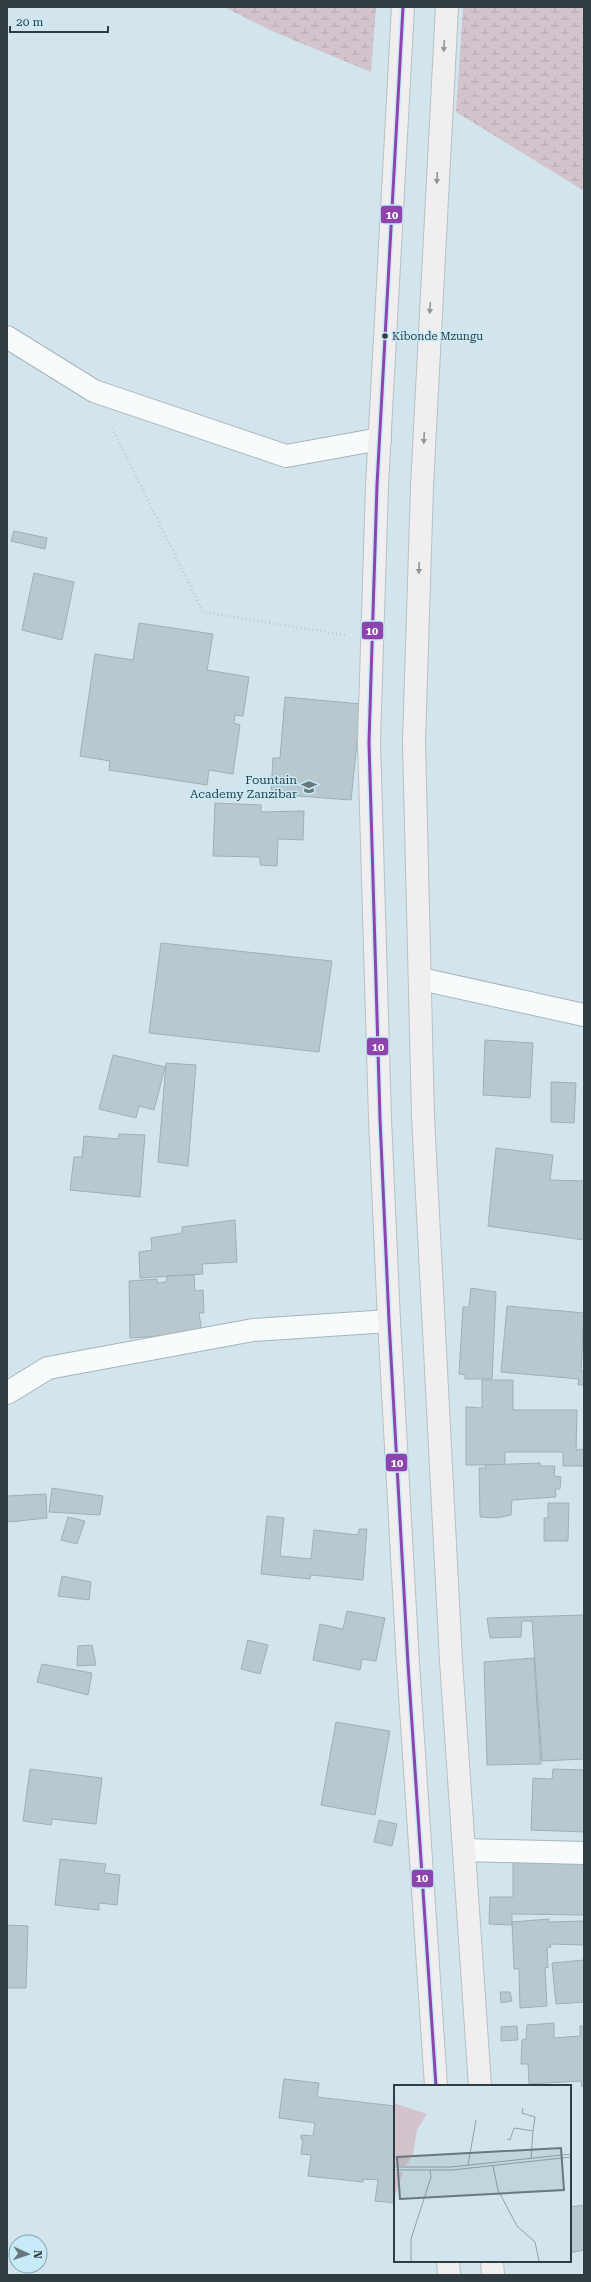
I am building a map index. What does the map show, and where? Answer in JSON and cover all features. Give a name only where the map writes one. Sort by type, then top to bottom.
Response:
[{"type":"main road","points":[[403,7],[380,439],[370,742],[380,1119],[389,1321],[408,1664],[436,2085]]},
{"type":"main road","points":[[447,7],[422,486],[414,742],[421,979],[423,1117],[451,1653],[480,2085]]},
{"type":"main road","points":[[448,2262],[449,2275]]},
{"type":"main road","points":[[492,2262],[493,2275]]},
{"type":"street","points":[[7,338],[94,391],[286,456],[380,439]]},
{"type":"street","points":[[421,979],[584,1015]]},
{"type":"street","points":[[7,1393],[48,1368],[253,1330],[389,1321]]},
{"type":"street","points":[[464,1850],[584,1853]]},
{"type":"path","points":[[94,391],[203,612],[373,640]]},
{"type":"green space","points":[[224,7],[376,7],[371,72],[274,32]]},
{"type":"green space","points":[[463,7],[584,7],[584,191],[456,112]]},
{"type":"building","points":[[14,531],[47,538],[45,549],[11,541]]},
{"type":"building","points":[[34,573],[74,582],[62,640],[22,630]]},
{"type":"building","points":[[139,623],[213,634],[207,670],[249,677],[243,716],[235,715],[234,723],[240,725],[233,774],[209,770],[207,785],[109,770],[110,761],[80,756],[95,654],[133,660]]},
{"type":"building","points":[[285,697],[361,704],[351,800],[271,794],[273,758],[280,758]]},
{"type":"building","points":[[215,803],[261,805],[261,812],[304,811],[303,840],[278,839],[277,866],[260,865],[260,857],[213,856]]},
{"type":"building","points":[[161,943],[332,961],[319,1052],[149,1033]]},
{"type":"building","points":[[485,1040],[533,1043],[530,1098],[483,1095]]},
{"type":"building","points":[[113,1055],[165,1067],[154,1110],[139,1106],[136,1118],[99,1109]]},
{"type":"building","points":[[166,1063],[196,1065],[188,1166],[158,1162]]},
{"type":"building","points":[[551,1082],[576,1083],[574,1123],[551,1122]]},
{"type":"building","points":[[119,1134],[145,1135],[140,1197],[70,1190],[74,1157],[82,1157],[84,1136],[118,1139]]},
{"type":"building","points":[[496,1148],[553,1155],[550,1180],[584,1181],[584,1240],[488,1226]]},
{"type":"building","points":[[235,1220],[237,1262],[202,1264],[203,1274],[140,1278],[139,1252],[152,1250],[151,1238],[182,1233],[182,1227]]},
{"type":"building","points":[[194,1275],[195,1291],[203,1290],[204,1313],[199,1313],[202,1333],[130,1338],[129,1281],[157,1279],[157,1283],[166,1282],[167,1276]]},
{"type":"building","points":[[471,1288],[496,1292],[492,1379],[465,1379],[465,1375],[459,1374],[463,1307],[469,1307]]},
{"type":"building","points":[[507,1306],[584,1313],[581,1371],[584,1371],[584,1385],[578,1385],[579,1379],[501,1372]]},
{"type":"building","points":[[482,1380],[513,1380],[513,1410],[577,1410],[576,1450],[584,1449],[584,1466],[563,1466],[563,1452],[505,1452],[505,1465],[466,1465],[466,1407],[482,1408]]},
{"type":"building","points":[[540,1463],[540,1466],[555,1466],[554,1476],[561,1477],[560,1489],[555,1489],[556,1497],[512,1500],[511,1515],[497,1518],[480,1517],[479,1468],[486,1468],[485,1465]]},
{"type":"building","points":[[52,1488],[103,1496],[100,1515],[49,1512]]},
{"type":"building","points":[[46,1494],[47,1518],[9,1522],[7,1517],[7,1496]]},
{"type":"building","points":[[548,1503],[569,1503],[568,1541],[544,1541],[544,1518],[548,1518]]},
{"type":"building","points":[[267,1516],[284,1518],[280,1556],[311,1559],[314,1530],[358,1535],[359,1529],[367,1529],[363,1580],[311,1575],[310,1579],[261,1574]]},
{"type":"building","points":[[68,1517],[85,1521],[77,1544],[61,1540]]},
{"type":"building","points":[[62,1576],[91,1582],[89,1600],[58,1596]]},
{"type":"building","points":[[347,1611],[385,1618],[376,1661],[362,1659],[360,1670],[313,1660],[320,1624],[343,1629]]},
{"type":"building","points":[[584,1615],[584,1759],[542,1761],[532,1621],[522,1621],[521,1637],[490,1638],[487,1618]]},
{"type":"building","points":[[248,1640],[268,1645],[260,1674],[241,1669]]},
{"type":"building","points":[[92,1645],[96,1665],[77,1666],[78,1646]]},
{"type":"building","points":[[534,1658],[541,1764],[487,1765],[484,1662]]},
{"type":"building","points":[[42,1664],[92,1673],[88,1695],[37,1682]]},
{"type":"building","points":[[336,1722],[390,1731],[375,1815],[321,1805]]},
{"type":"building","points":[[30,1769],[102,1778],[96,1824],[52,1819],[51,1825],[23,1821]]},
{"type":"building","points":[[553,1769],[584,1770],[584,1832],[531,1830],[533,1778],[552,1779]]},
{"type":"building","points":[[379,1820],[397,1824],[392,1846],[374,1842]]},
{"type":"building","points":[[60,1859],[106,1864],[104,1873],[120,1875],[117,1905],[99,1903],[99,1910],[55,1905]]},
{"type":"building","points":[[513,1861],[584,1861],[584,1915],[512,1914],[512,1925],[489,1924],[490,1897],[513,1897]]},
{"type":"building","points":[[549,1919],[548,1922],[584,1921],[584,1945],[550,1944],[551,1947],[547,1948],[548,1968],[545,1967],[547,2006],[520,2008],[519,1969],[514,1969],[512,1922]]},
{"type":"building","points":[[7,1925],[28,1926],[26,1988],[7,1988]]},
{"type":"building","points":[[584,1960],[584,2002],[556,2004],[552,1963]]},
{"type":"building","points":[[500,1992],[510,1992],[512,2001],[501,2003]]},
{"type":"building","points":[[554,2023],[554,2038],[580,2036],[580,2026],[584,2026],[584,2086],[582,2087],[581,2081],[529,2084],[528,2064],[521,2064],[522,2040],[526,2039],[527,2025]]},
{"type":"building","points":[[517,2026],[518,2040],[501,2041],[501,2027]]},
{"type":"building","points":[[284,2079],[319,2083],[317,2097],[394,2106],[394,2203],[375,2201],[378,2180],[363,2179],[363,2182],[308,2176],[311,2155],[301,2154],[303,2139],[301,2139],[301,2135],[313,2136],[315,2123],[279,2118]]},
{"type":"building","points":[[584,2205],[584,2250],[571,2253],[571,2207]]},
{"type":"transit line","name":"10","points":[[403,7],[377,485],[369,742],[380,1119],[389,1321],[408,1664],[436,2085]]},
{"type":"place","name":"Kibonde Mzungu","points":[[385,336]]},
{"type":"place","name":"Fountain Academy Zanzibar","points":[[309,787]]}]
